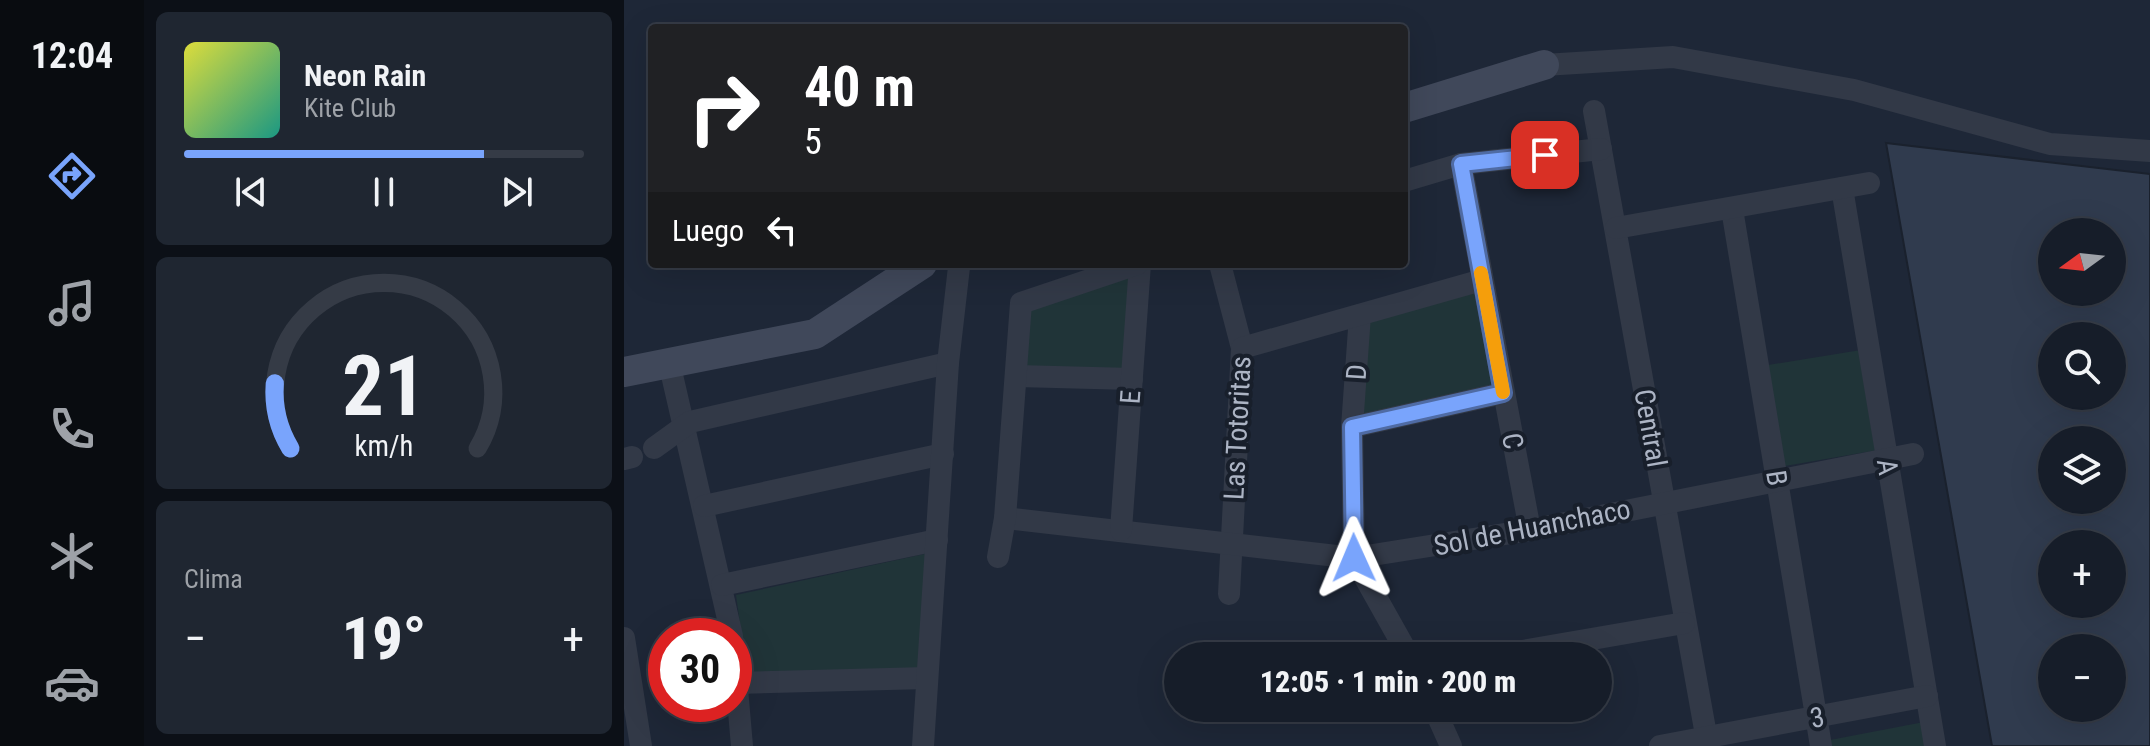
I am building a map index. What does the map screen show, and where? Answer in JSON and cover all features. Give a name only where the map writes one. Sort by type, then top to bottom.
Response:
[{"type":"street","points":[[1408,107],[1544,65],[1673,57],[1854,90],[2050,144],[2150,151]]},
{"type":"street","name":"Central","points":[[1594,111],[1707,742]]},
{"type":"street","points":[[1408,180],[1461,164],[1601,149]]},
{"type":"street","name":"C","points":[[1461,164],[1530,530]]},
{"type":"street","points":[[1616,228],[1869,183]]},
{"type":"street","name":"A","points":[[1842,188],[1935,746]]},
{"type":"street","name":"B","points":[[1732,209],[1821,746]]},
{"type":"street","points":[[624,372],[815,334],[916,268]]},
{"type":"street","points":[[923,746],[948,363],[959,268]]},
{"type":"street","points":[[998,557],[1005,518],[1021,303],[1126,268]]},
{"type":"street","name":"E","points":[[1121,530],[1138,268]]},
{"type":"street","name":"Las Totoritas","points":[[1221,268],[1242,348],[1229,594]]},
{"type":"street","points":[[1242,348],[1482,280]]},
{"type":"street","name":"D","points":[[1360,315],[1352,427],[1354,558],[1401,642]]},
{"type":"street","points":[[669,362],[728,618]]},
{"type":"street","points":[[654,448],[690,422],[948,363]]},
{"type":"street","points":[[1017,376],[1132,379]]},
{"type":"street","points":[[1352,427],[1503,393]]},
{"type":"street","points":[[704,506],[943,454]]},
{"type":"street","name":"Sol de Huanchaco","points":[[1005,518],[1354,558],[1530,530],[1913,454]]},
{"type":"street","points":[[722,585],[937,540]]},
{"type":"street","points":[[1575,642],[1684,623]]},
{"type":"street","points":[[624,638],[641,746]]},
{"type":"street","points":[[752,683],[927,678]]},
{"type":"street","name":"3","points":[[1660,746],[1707,742],[1927,696]]},
{"type":"street","points":[[740,722],[742,746]]},
{"type":"street","points":[[1440,722],[1451,746]]},
{"type":"green space","points":[[1133,269],[1127,373],[1025,369],[1031,305]]},
{"type":"green space","points":[[1478,284],[1497,387],[1358,418],[1367,317]]},
{"type":"green space","points":[[1861,350],[1878,450],[1785,466],[1768,365]]},
{"type":"green space","points":[[929,553],[919,669],[752,674],[752,618],[739,618],[736,595]]},
{"type":"green space","points":[[1924,722],[1929,746],[1831,746],[1830,740]]},
{"type":"building","points":[[1886,143],[2150,174],[2150,746],[1992,746]]},
{"type":"slow traffic","points":[[1481,273],[1503,392]]},
{"type":"route","points":[[1354,558],[1352,427],[1503,393],[1461,164],[1545,155]]}]
